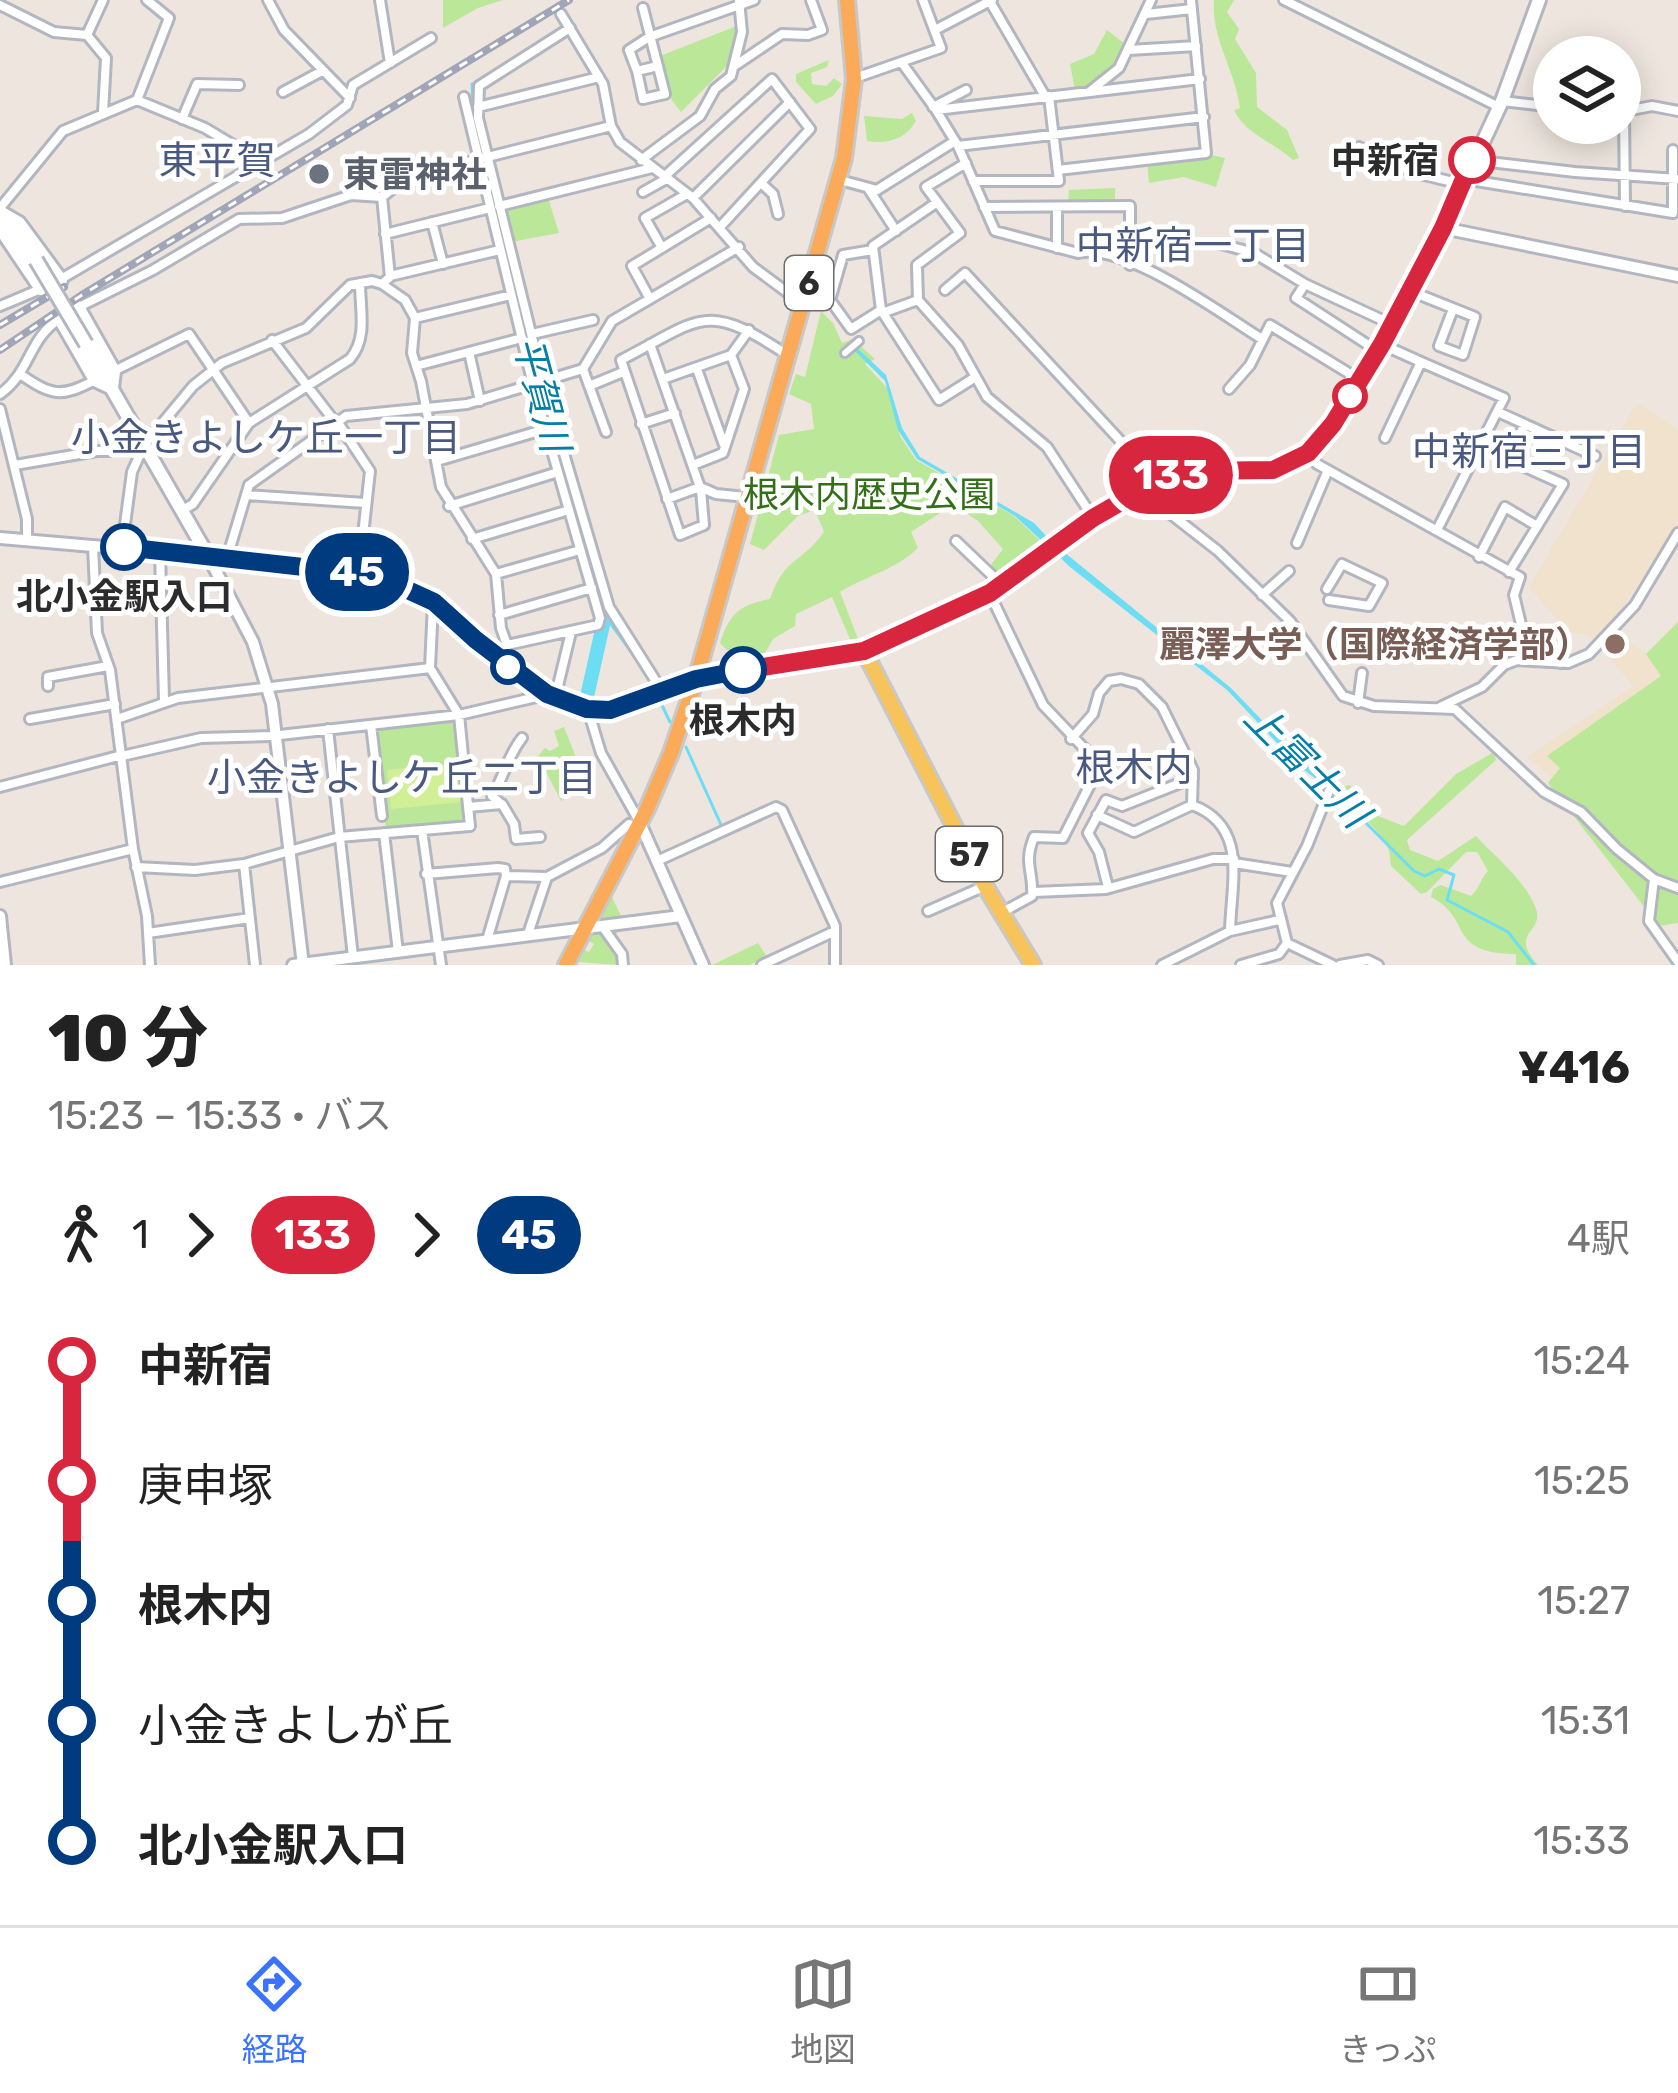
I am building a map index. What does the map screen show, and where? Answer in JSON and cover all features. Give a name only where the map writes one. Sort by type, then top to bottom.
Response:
[{"type":"highway","name":"6","points":[[566,965],[671,753],[696,679],[848,138],[854,79],[847,0]]},
{"type":"main road","points":[[0,211],[36,260],[208,556],[358,572],[389,580],[434,602],[497,658],[551,696],[587,709],[610,710],[696,679],[864,651],[996,589],[1093,518],[1166,476],[1273,470],[1308,453],[1360,380],[1443,228],[1500,104],[1539,0]]},
{"type":"main road","points":[[0,211],[19,223],[61,280]]},
{"type":"main road","points":[[0,228],[41,289]]},
{"type":"main road","points":[[78,307],[106,379]]},
{"type":"main road","points":[[60,319],[106,379]]},
{"type":"main road","name":"57","points":[[864,651],[985,886],[1033,965]]},
{"type":"street","points":[[87,35],[103,0]]},
{"type":"street","points":[[136,100],[169,18],[147,0]]},
{"type":"street","points":[[268,0],[278,22],[350,98]]},
{"type":"street","points":[[380,0],[390,63]]},
{"type":"street","points":[[644,8],[644,41],[658,66],[665,94],[644,99],[629,50],[644,41],[740,1],[754,0]]},
{"type":"street","points":[[643,156],[700,116],[736,64],[782,34],[822,30],[812,0]]},
{"type":"street","points":[[854,79],[941,48],[923,0]]},
{"type":"street","points":[[934,30],[990,0],[1047,96],[1059,181],[973,181]]},
{"type":"street","points":[[1284,0],[1500,104],[1533,106]]},
{"type":"street","points":[[736,64],[742,32],[740,1]]},
{"type":"street","points":[[0,5],[54,32],[87,35],[106,58],[102,113]]},
{"type":"street","points":[[1058,170],[1206,153],[1191,5],[1149,5],[1119,68],[1088,92]]},
{"type":"street","points":[[561,14],[584,44],[620,142],[690,196],[754,267],[803,304]]},
{"type":"street","points":[[483,159],[479,86],[574,29]]},
{"type":"street","points":[[0,307],[61,280],[263,163],[334,115],[350,98],[353,85],[430,38]]},
{"type":"street","points":[[1129,50],[1196,46]]},
{"type":"street","points":[[901,63],[957,143],[994,231],[1078,253],[1088,250],[1170,279],[1262,338]]},
{"type":"street","points":[[637,71],[658,66]]},
{"type":"street","points":[[283,92],[322,71]]},
{"type":"street","points":[[478,107],[599,77]]},
{"type":"street","points":[[643,192],[667,177],[673,166],[772,79],[810,129],[721,226]]},
{"type":"street","points":[[935,108],[1200,80]]},
{"type":"street","points":[[182,118],[197,84],[239,85]]},
{"type":"street","points":[[935,108],[966,90]]},
{"type":"street","points":[[464,98],[598,625],[507,645],[497,658]]},
{"type":"street","points":[[0,211],[63,131],[136,100],[221,136],[263,163]]},
{"type":"street","points":[[662,248],[645,218],[701,190],[790,102]]},
{"type":"street","points":[[1641,108],[1678,111]]},
{"type":"street","points":[[838,179],[877,190],[957,143],[1204,117]]},
{"type":"street","points":[[0,394],[20,374],[41,330],[239,219],[282,218],[351,195],[382,197],[407,177],[611,126]]},
{"type":"street","points":[[1622,144],[1625,206]]},
{"type":"street","points":[[1359,147],[1412,172],[1673,213],[1673,150]]},
{"type":"street","points":[[1472,160],[1674,178]]},
{"type":"street","points":[[966,163],[926,187],[960,233],[917,265],[919,300],[958,345],[974,378],[1002,413],[1047,447],[1093,518]]},
{"type":"street","points":[[385,233],[652,167]]},
{"type":"street","points":[[761,183],[773,194],[778,214]]},
{"type":"street","points":[[868,188],[896,230]]},
{"type":"street","points":[[382,197],[386,280],[415,318],[411,341],[441,487],[496,574],[507,645]]},
{"type":"street","points":[[919,300],[881,312],[851,329],[830,300],[843,255],[873,250],[936,203]]},
{"type":"street","points":[[1057,206],[1057,248]]},
{"type":"street","points":[[984,207],[1130,206],[1130,265]]},
{"type":"street","points":[[494,207],[511,295],[527,336]]},
{"type":"street","points":[[650,298],[632,266],[712,217]]},
{"type":"street","points":[[432,222],[443,264]]},
{"type":"street","points":[[1443,228],[1678,276]]},
{"type":"street","points":[[1221,244],[1253,253],[1305,284],[1391,324]]},
{"type":"street","points":[[227,558],[249,485],[336,422],[367,411],[426,410],[480,401],[584,369],[612,321],[739,247]]},
{"type":"street","points":[[122,547],[132,472],[193,386],[213,370],[307,328],[350,285],[500,250]]},
{"type":"street","points":[[873,250],[881,312],[939,400],[974,378]]},
{"type":"street","points":[[945,290],[965,273],[1139,461],[1140,490],[1218,551],[1303,634],[1335,688],[1358,703],[1455,709],[1544,792],[1581,812],[1654,879],[1678,888]]},
{"type":"street","points":[[182,511],[193,504],[249,423],[357,351],[361,338],[359,283]]},
{"type":"street","points":[[1305,284],[1296,298],[1379,347],[1504,398],[1437,530]]},
{"type":"street","points":[[1410,291],[1475,317],[1463,355],[1439,346],[1453,309]]},
{"type":"street","points":[[415,318],[511,295]]},
{"type":"street","points":[[650,344],[700,487],[704,526],[680,536],[620,360],[650,344],[704,319],[749,330],[788,355]]},
{"type":"street","points":[[416,366],[593,320]]},
{"type":"street","points":[[1228,389],[1250,365],[1270,326],[1360,380]]},
{"type":"street","points":[[663,380],[731,355],[749,330]]},
{"type":"street","points":[[20,374],[59,394],[106,379],[189,334],[249,423]]},
{"type":"street","points":[[272,340],[368,464],[358,572]]},
{"type":"street","points":[[845,353],[859,341]]},
{"type":"street","points":[[469,352],[480,401]]},
{"type":"street","points":[[693,465],[723,453],[744,389],[731,355]]},
{"type":"street","points":[[1384,438],[1421,362]]},
{"type":"street","points":[[697,368],[724,446]]},
{"type":"street","points":[[584,369],[605,432]]},
{"type":"street","points":[[589,386],[623,372]]},
{"type":"street","points":[[538,383],[609,608],[662,691]]},
{"type":"street","points":[[0,409],[27,519],[27,538]]},
{"type":"street","points":[[1498,412],[1595,456]]},
{"type":"street","points":[[641,424],[675,413]]},
{"type":"street","points":[[1509,572],[1563,484],[1508,459],[1525,424]]},
{"type":"street","points":[[437,461],[546,429]]},
{"type":"street","points":[[15,465],[97,451],[144,449]]},
{"type":"street","points":[[1308,453],[1328,470],[1520,577],[1514,595],[1524,637],[1545,644],[1560,663]]},
{"type":"street","points":[[1297,543],[1328,470]]},
{"type":"street","points":[[449,506],[558,472]]},
{"type":"street","points":[[668,499],[700,487],[747,497]]},
{"type":"street","points":[[246,495],[365,503]]},
{"type":"street","points":[[1479,556],[1505,507],[1537,526]]},
{"type":"street","points":[[472,539],[569,510]]},
{"type":"street","points":[[1440,707],[1483,687],[1504,665],[1516,660],[1560,663],[1588,653],[1651,583],[1678,533]]},
{"type":"street","points":[[0,538],[208,556],[248,632],[268,686],[278,735],[303,964]]},
{"type":"street","points":[[956,541],[996,589],[1043,705],[1071,739],[1097,759],[1099,773],[1063,838],[1034,837],[1026,864],[1034,892]]},
{"type":"street","points":[[93,544],[95,617],[109,666],[150,965]]},
{"type":"street","points":[[160,550],[164,700]]},
{"type":"street","points":[[496,574],[580,550]]},
{"type":"street","points":[[1342,564],[1382,584],[1369,606],[1328,595],[1342,564]]},
{"type":"street","points":[[1262,595],[1289,571]]},
{"type":"street","points":[[499,615],[592,588]]},
{"type":"street","points":[[136,866],[195,869],[244,864],[339,837],[470,826],[459,715],[430,668],[434,602]]},
{"type":"street","points":[[0,787],[201,738],[278,735],[459,715],[551,696],[571,632]]},
{"type":"street","points":[[48,686],[48,676],[109,666]]},
{"type":"street","points":[[117,719],[164,700],[430,668]]},
{"type":"street","points":[[1358,703],[1362,673]]},
{"type":"street","points":[[1071,739],[1093,714],[1103,687],[1113,680],[1130,680],[1162,707],[1191,766],[1192,805]]},
{"type":"street","points":[[30,719],[115,704]]},
{"type":"street","points":[[587,709],[601,753],[702,964]]},
{"type":"street","points":[[371,724],[382,816]]},
{"type":"street","points":[[328,729],[352,958]]},
{"type":"street","points":[[522,739],[492,796],[514,824],[516,839],[540,837]]},
{"type":"street","points":[[1108,887],[1099,852],[1088,833],[1106,800],[1122,806],[1192,778]]},
{"type":"street","points":[[1329,790],[1280,893],[1279,920],[1287,943],[1319,963],[1368,960],[1378,965]]},
{"type":"street","points":[[468,807],[502,804]]},
{"type":"street","points":[[1097,815],[1134,832],[1192,805]]},
{"type":"street","points":[[1192,805],[1217,818],[1230,837],[1234,861],[1230,932]]},
{"type":"street","points":[[656,862],[776,807],[782,810],[835,932],[835,965]]},
{"type":"street","points":[[506,876],[548,877],[602,848],[629,824],[638,825]]},
{"type":"street","points":[[422,830],[440,964]]},
{"type":"street","points":[[384,833],[398,952]]},
{"type":"street","points":[[0,882],[133,849]]},
{"type":"street","points":[[1000,913],[1034,892],[1108,887],[1213,859],[1292,872]]},
{"type":"street","points":[[244,864],[255,965]]},
{"type":"street","points":[[426,874],[505,869],[488,940]]},
{"type":"street","points":[[528,935],[548,877]]},
{"type":"street","points":[[1654,879],[1649,921],[1678,962]]},
{"type":"street","points":[[928,911],[985,886]]},
{"type":"street","points":[[293,965],[681,916]]},
{"type":"street","points":[[0,917],[5,965]]},
{"type":"street","points":[[148,933],[250,918]]},
{"type":"street","points":[[1162,965],[1230,932],[1279,920]]},
{"type":"street","points":[[602,926],[625,963]]},
{"type":"street","points":[[762,965],[835,932]]},
{"type":"street","points":[[1241,965],[1280,953],[1287,943]]},
{"type":"street","points":[[1280,953],[1283,965]]},
{"type":"shaded area","name":"麗澤大学（国際経済学部）","points":[[1637,403],[1678,429],[1678,525],[1610,626],[1646,654],[1678,620],[1678,884],[1527,757],[1634,686],[1587,634],[1568,633],[1529,587]]},
{"type":"green space","points":[[443,0],[503,0],[443,28]]},
{"type":"green space","points":[[1214,0],[1234,0],[1227,12],[1239,29],[1235,39],[1256,73],[1257,107],[1287,130],[1299,158],[1293,160],[1252,132],[1234,110],[1240,108],[1216,28]]},
{"type":"green space","points":[[739,25],[728,65],[681,112],[668,95],[660,56]]},
{"type":"green space","points":[[1107,30],[1125,44],[1099,80],[1075,90],[1070,64],[1094,54]]},
{"type":"green space","points":[[829,60],[827,67],[811,73],[812,84],[826,86],[834,78],[842,84],[833,96],[816,104],[796,82],[796,74]]},
{"type":"green space","points":[[912,113],[916,121],[901,136],[867,141],[864,116],[902,119]]},
{"type":"green space","points":[[1207,154],[1225,158],[1216,187],[1184,177],[1149,183],[1147,162]]},
{"type":"green space","points":[[1115,188],[1115,203],[1068,204],[1069,190]]},
{"type":"green space","points":[[548,197],[559,233],[511,242],[505,206]]},
{"type":"green space","name":"根木内歴史公園","points":[[821,311],[842,343],[853,339],[875,359],[865,364],[889,390],[900,436],[916,460],[1014,516],[1047,547],[1001,580],[990,566],[1003,549],[978,521],[950,502],[911,532],[918,548],[910,555],[840,592],[860,644],[852,644],[832,597],[796,614],[795,626],[773,639],[765,653],[727,650],[720,643],[732,617],[751,604],[770,599],[788,567],[824,532],[815,510],[798,516],[764,550],[750,544],[779,435],[814,429],[811,404],[789,394],[796,374],[805,377]]},
{"type":"green space","points":[[1678,622],[1678,923],[1659,926],[1548,783],[1560,768],[1547,756],[1661,676],[1646,654]]},
{"type":"green space","points":[[453,718],[468,823],[386,830],[374,731]]},
{"type":"green space","points":[[564,727],[587,785],[561,801],[538,756],[545,748],[550,751],[559,746],[554,731]]},
{"type":"green space","points":[[1494,752],[1496,760],[1407,840],[1410,850],[1438,861],[1476,836],[1515,876],[1534,904],[1536,921],[1526,945],[1538,965],[1516,965],[1516,954],[1469,942],[1444,905],[1431,897],[1441,885],[1471,896],[1488,871],[1477,852],[1466,852],[1421,894],[1391,866],[1389,850],[1376,830],[1334,788],[1350,785],[1356,797],[1369,799],[1378,816],[1404,826],[1456,774]]},
{"type":"green space","points":[[457,763],[461,802],[391,809],[387,770]]},
{"type":"green space","points":[[612,897],[622,918],[613,945],[619,965],[579,962],[594,944],[589,941]]},
{"type":"green space","points":[[758,943],[767,957],[749,965],[712,965]]},
{"type":"water","points":[[855,346],[886,375],[902,428],[920,457],[1034,523],[1049,539],[1044,543],[1015,516],[917,459],[898,430],[885,381]]},
{"type":"water","points":[[1059,548],[1231,688],[1303,763],[1327,781],[1325,786],[1299,766],[1227,690],[1070,567],[1054,552]]},
{"type":"waterway","name":"平賀川","points":[[472,84],[474,124]]},
{"type":"waterway","name":"平賀川","points":[[486,174],[535,373],[605,616],[641,665]]},
{"type":"waterway","name":"平賀川","points":[[586,701],[605,616]]},
{"type":"waterway","points":[[647,673],[652,684]]},
{"type":"waterway","points":[[659,699],[670,722]]},
{"type":"waterway","points":[[686,747],[722,827]]},
{"type":"waterway","name":"上富士川","points":[[1332,789],[1414,871],[1425,876],[1439,869],[1454,875],[1447,900],[1508,932],[1534,965]]},
{"type":"railway","points":[[0,350],[82,295],[569,0]]},
{"type":"railway","points":[[0,325],[64,287]]},
{"type":"bus line","name":"133","points":[[743,670],[864,651],[990,593],[1093,518],[1166,476],[1273,470],[1308,453],[1333,424],[1382,344],[1443,228],[1472,160]]},
{"type":"bus line","name":"45","points":[[124,547],[375,575],[428,598],[547,694],[587,709],[610,710],[696,679],[743,670]]},
{"type":"place","name":"中新宿","points":[[1472,160]]},
{"type":"place","name":"東雷神社","points":[[319,174]]},
{"type":"place","name":"北小金駅入口","points":[[124,547]]},
{"type":"place","name":"麗澤大学（国際経済学部）","points":[[1615,644]]},
{"type":"place","name":"根木内","points":[[743,670]]},
{"type":"district","name":"東平賀","points":[[217,160]]},
{"type":"district","name":"中新宿一丁目","points":[[1193,245]]},
{"type":"district","name":"小金きよしケ丘一丁目","points":[[266,437]]},
{"type":"district","name":"中新宿三丁目","points":[[1529,451]]},
{"type":"district","name":"根木内","points":[[1134,767]]},
{"type":"district","name":"小金きよしケ丘二丁目","points":[[402,777]]}]
